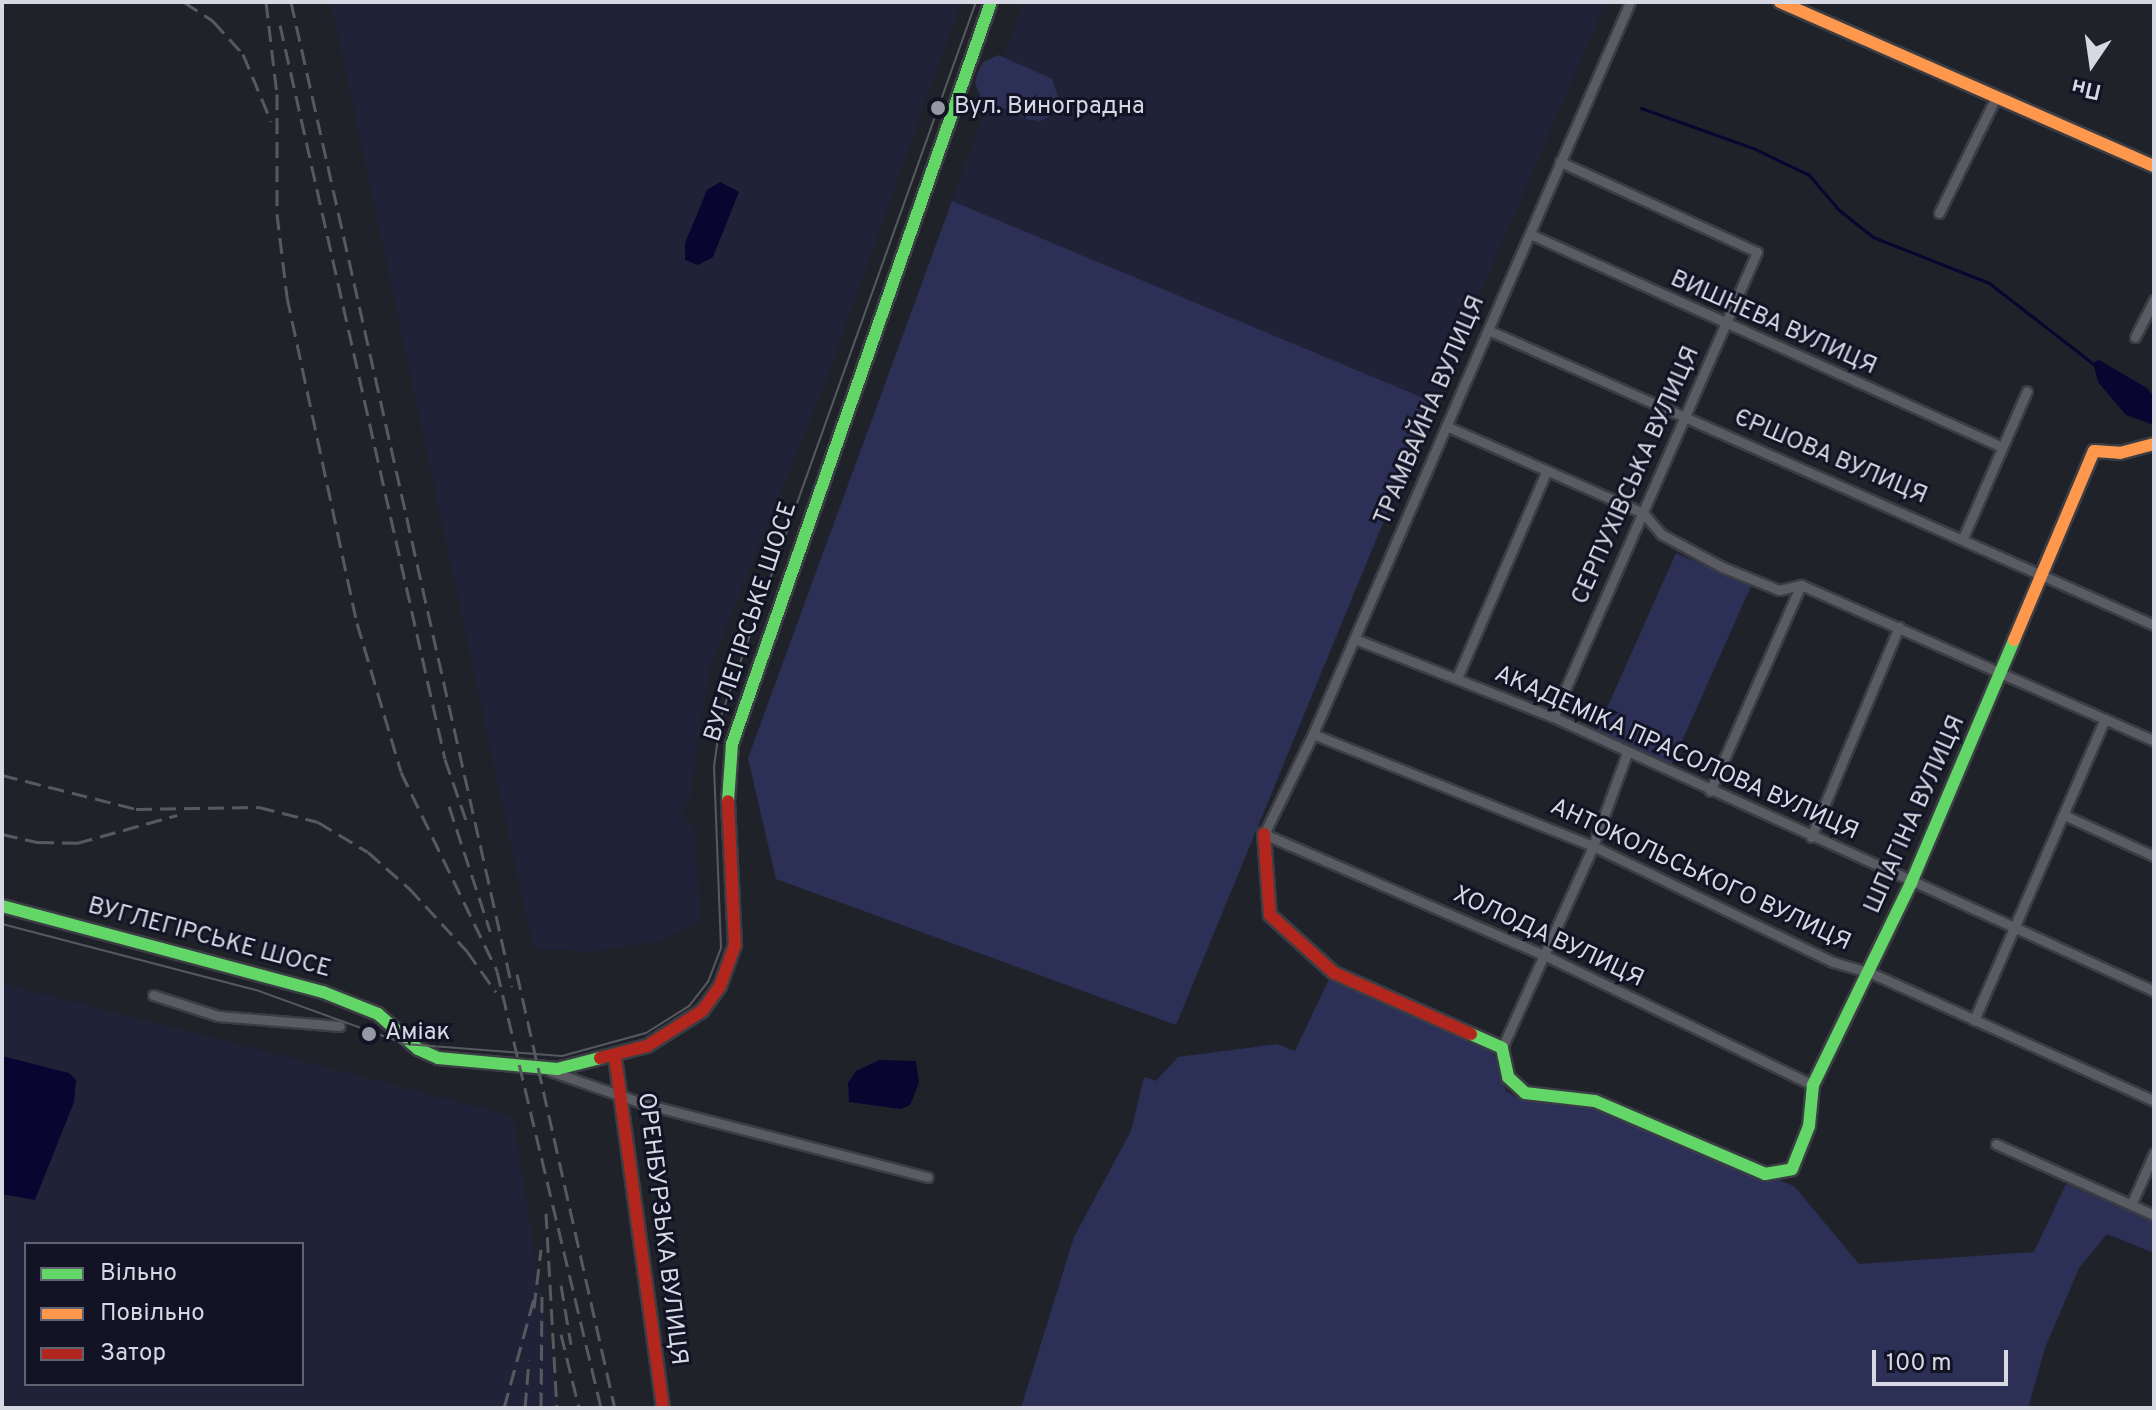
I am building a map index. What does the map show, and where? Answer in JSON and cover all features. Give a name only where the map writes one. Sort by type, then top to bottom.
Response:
[{"type":"street","name":"ВУГЛЕГІРСЬКЕ ШОСЕ","points":[[2,906],[323,992],[378,1014],[430,1056],[546,1070],[615,1057],[662,1040],[691,1021],[711,1000],[732,958],[736,933],[728,797],[732,744],[991,2]]},
{"type":"street","name":"ТРАМВАЙНА ВУЛИЦЯ","points":[[1264,834],[1355,639],[1630,2]]},
{"type":"street","points":[[1780,2],[2154,166]]},
{"type":"street","points":[[1939,213],[1996,97]]},
{"type":"street","name":"СЕРПУХІВСЬКА ВУЛИЦЯ","points":[[1553,717],[1757,252],[1560,162]]},
{"type":"street","name":"ВИШНЕВА ВУЛИЦЯ","points":[[1530,234],[1725,326],[2002,447]]},
{"type":"street","points":[[2135,337],[2154,300]]},
{"type":"street","name":"ЄРШОВА ВУЛИЦЯ","points":[[1488,330],[2045,573],[2154,625]]},
{"type":"street","points":[[1963,538],[2027,391]]},
{"type":"street","points":[[1446,426],[1643,513],[1661,534],[1722,567],[1779,590],[1801,585],[2154,741]]},
{"type":"street","name":"ШПАГІНА ВУЛИЦЯ","points":[[1502,1048],[1508,1077],[1525,1093],[1595,1101],[1765,1174],[1792,1169],[1809,1126],[1813,1085],[1871,973],[1911,883],[2045,573],[2094,451],[2120,453],[2154,444]]},
{"type":"street","points":[[1457,678],[1546,472]]},
{"type":"street","points":[[1710,791],[1801,585]]},
{"type":"street","points":[[1811,837],[1899,627]]},
{"type":"street","name":"АКАДЕМІКА ПРАСОЛОВА ВУЛИЦЯ","points":[[1355,639],[1553,717],[1911,883],[2154,991]]},
{"type":"street","points":[[1974,1020],[2105,719]]},
{"type":"street","name":"АНТОКОЛЬСЬКОГО ВУЛИЦЯ","points":[[1313,734],[1593,846],[1833,962],[1871,973],[2154,1101]]},
{"type":"street","points":[[1264,834],[1270,915],[1280,925],[1334,973],[1502,1048],[1593,846],[1627,753]]},
{"type":"street","points":[[2064,815],[2154,856]]},
{"type":"street","name":"ХОЛОДА ВУЛИЦЯ","points":[[1264,834],[1544,955],[1813,1085]]},
{"type":"street","points":[[153,995],[218,1016],[340,1026]]},
{"type":"street","name":"ОРЕНБУРЗЬКА ВУЛИЦЯ","points":[[615,1057],[623,1098],[640,1260],[663,1408]]},
{"type":"street","points":[[546,1070],[623,1098],[928,1177]]},
{"type":"street","points":[[1996,1144],[2154,1215]]},
{"type":"street","points":[[2131,1205],[2154,1153]]},
{"type":"shaded area","points":[[331,2],[961,2],[827,378],[709,670],[690,797],[681,814],[695,830],[700,923],[661,941],[591,952],[533,948]]},
{"type":"shaded area","points":[[1024,2],[1606,2],[1433,402],[952,201]]},
{"type":"shaded area","points":[[998,55],[1052,79],[1060,103],[1055,114],[1040,121],[1026,119],[981,98],[975,83],[978,72],[983,62]]},
{"type":"shaded area","points":[[720,182],[739,192],[713,257],[698,265],[685,260],[685,243],[707,190]]},
{"type":"shaded area","points":[[952,201],[1433,402],[1176,1025],[776,879],[748,758]]},
{"type":"shaded area","points":[[2099,360],[2147,388],[2154,397],[2154,425],[2126,415],[2098,382],[2093,363]]},
{"type":"shaded area","points":[[1676,553],[1751,586],[1671,766],[1596,733]]},
{"type":"shaded area","points":[[1330,977],[1492,1049],[1506,1091],[1521,1100],[1584,1104],[1794,1186],[1859,1264],[2034,1252],[2066,1184],[2154,1221],[2154,1253],[2107,1234],[2079,1268],[2045,1348],[2028,1408],[1021,1408],[1074,1237],[1131,1131],[1144,1077],[1156,1081],[1178,1057],[1277,1044],[1295,1051]]},
{"type":"shaded area","points":[[2,983],[513,1116],[559,1408],[2,1408]]},
{"type":"shaded area","points":[[2,1056],[69,1073],[76,1080],[74,1102],[35,1200],[2,1194]]},
{"type":"shaded area","points":[[879,1060],[916,1061],[919,1083],[910,1105],[901,1109],[849,1102],[848,1083],[856,1071]]},
{"type":"waterway","points":[[1641,108],[1753,148],[1809,175],[1839,210],[1873,237],[1989,283],[2096,366]]},
{"type":"tram line","points":[[2,924],[256,990],[405,1044],[562,1056],[646,1033],[689,1006],[708,982],[721,948],[714,767],[721,716],[976,2]]},
{"type":"railway","points":[[184,2],[213,21],[243,54],[271,121]]},
{"type":"railway","points":[[266,2],[277,94],[277,214],[287,297],[357,623],[401,772],[497,971],[601,1408]]},
{"type":"railway","points":[[291,2],[512,987]]},
{"type":"railway","points":[[280,25],[445,759],[467,823]]},
{"type":"railway","points":[[2,775],[136,809],[259,807],[318,822],[368,852],[409,888],[467,951],[496,992]]},
{"type":"railway","points":[[449,806],[490,931]]},
{"type":"railway","points":[[2,834],[38,842],[77,843],[177,815]]},
{"type":"railway","points":[[517,974],[615,1408]]},
{"type":"railway","points":[[546,1213],[557,1408]]},
{"type":"railway","points":[[534,1308],[541,1249]]},
{"type":"railway","points":[[561,1285],[571,1344]]},
{"type":"railway","points":[[541,1408],[542,1296]]},
{"type":"railway","points":[[504,1408],[534,1298]]},
{"type":"railway","points":[[561,1334],[579,1408]]},
{"type":"railway","points":[[525,1408],[529,1360]]},
{"type":"traffic: fast","points":[[728,801],[732,744],[991,2]]},
{"type":"traffic: fast","points":[[1471,1034],[1502,1048],[1508,1077],[1525,1093],[1595,1101],[1765,1174],[1792,1169],[1809,1126],[1813,1085],[1911,883],[2014,640]]},
{"type":"traffic: fast","points":[[2,906],[323,992],[378,1014],[418,1049],[438,1058],[557,1069],[600,1058]]},
{"type":"traffic: slow","points":[[1780,2],[2154,166]]},
{"type":"traffic: slow","points":[[2014,640],[2094,451],[2120,453],[2154,444]]},
{"type":"traffic: jam","points":[[600,1058],[647,1046],[702,1011],[720,986],[735,945],[728,801]]},
{"type":"traffic: jam","points":[[1264,834],[1270,915],[1334,973],[1471,1034]]},
{"type":"traffic: jam","points":[[615,1057],[663,1408]]},
{"type":"place","name":"Вул. Виноградна","points":[[938,108]]},
{"type":"place","name":"Аміак","points":[[369,1034]]}]
